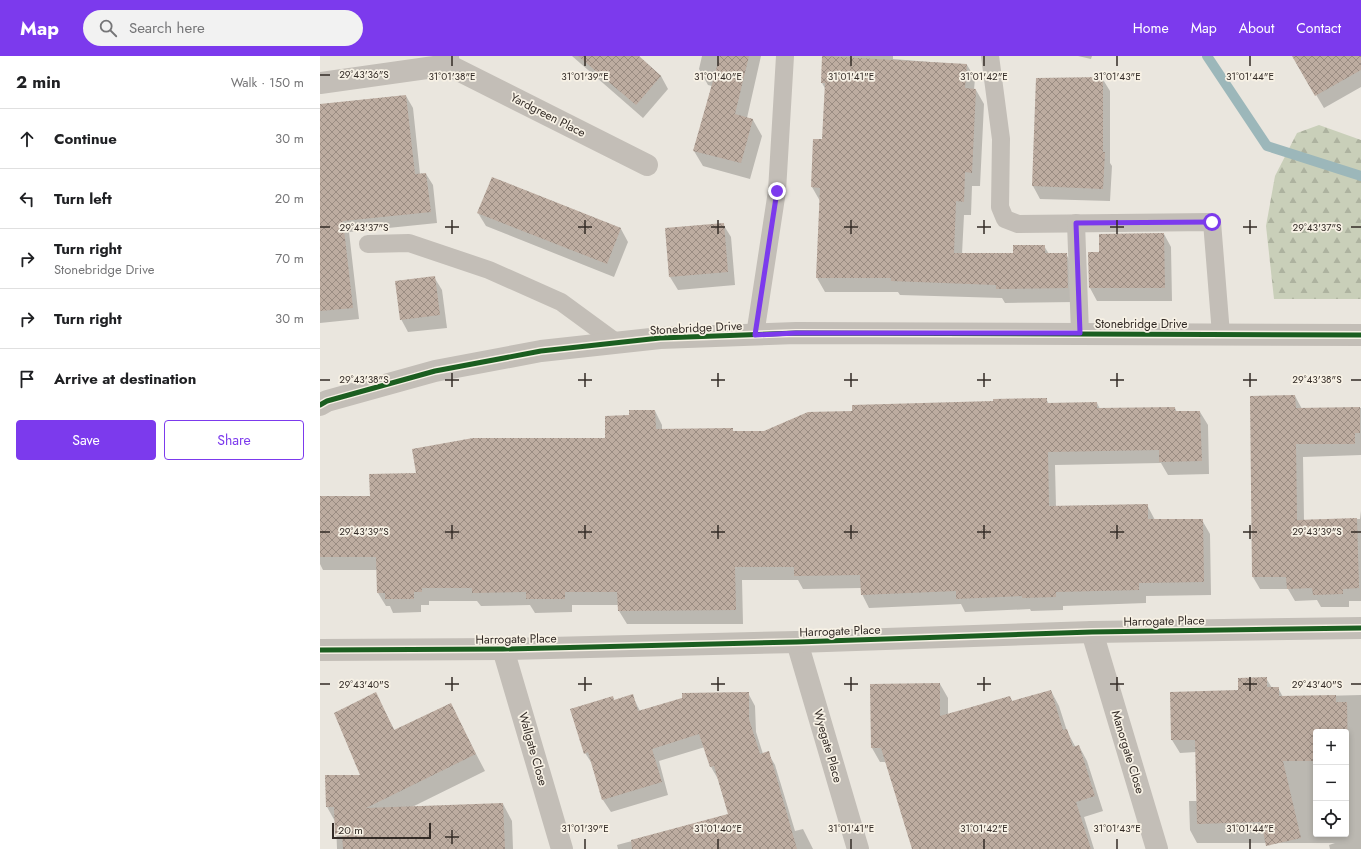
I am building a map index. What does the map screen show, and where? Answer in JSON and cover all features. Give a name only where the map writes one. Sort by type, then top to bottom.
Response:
[{"type":"street","name":"Yardgreen Place","points":[[320,83],[448,61],[647,165]]},
{"type":"street","name":"Stonebridge Drive","points":[[322,403],[434,371],[541,351],[660,338],[796,333],[1361,335]]},
{"type":"street","name":"Harrogate Place","points":[[320,650],[503,649],[797,642],[1092,632],[1361,628]]},
{"type":"street","name":"Manorgate Close","points":[[1092,632],[1157,849]]},
{"type":"street","name":"Wyegate Place","points":[[797,642],[858,849]]},
{"type":"street","name":"Wallgate Close","points":[[503,649],[562,849]]},
{"type":"lane","points":[[755,335],[777,191],[784,56]]},
{"type":"lane","points":[[990,56],[1001,139],[1000,207],[1005,219],[1018,224],[1212,222],[1221,334]]},
{"type":"lane","points":[[1076,223],[1080,333]]},
{"type":"lane","points":[[368,244],[409,244],[489,270],[561,302],[617,343]]},
{"type":"green space","points":[[1319,125],[1361,140],[1361,299],[1274,299],[1266,226],[1275,176],[1297,133]]},
{"type":"building","points":[[578,56],[639,56],[661,76],[636,105]]},
{"type":"building","points":[[720,56],[749,56],[735,114],[753,119],[741,163],[693,151]]},
{"type":"building","points":[[822,56],[967,64],[965,88],[976,89],[972,173],[965,172],[964,202],[956,201],[954,253],[1013,253],[1013,245],[1045,245],[1045,253],[1067,253],[1068,288],[996,289],[996,285],[891,281],[891,278],[816,278],[820,188],[811,187],[813,139],[822,139],[825,83],[821,83]]},
{"type":"building","points":[[1292,56],[1361,56],[1361,70],[1315,96]]},
{"type":"building","points":[[1103,77],[1103,152],[1105,152],[1103,189],[1032,186],[1036,78]]},
{"type":"building","points":[[406,95],[415,174],[426,173],[431,212],[343,221],[353,308],[320,311],[320,104]]},
{"type":"building","points":[[492,177],[621,228],[607,264],[477,213]]},
{"type":"building","points":[[724,223],[728,272],[669,277],[665,228]]},
{"type":"building","points":[[1164,233],[1165,288],[1089,288],[1088,252],[1099,252],[1099,234]]},
{"type":"building","points":[[435,276],[440,315],[400,320],[395,281]]},
{"type":"building","points":[[1295,395],[1296,408],[1360,407],[1360,433],[1355,433],[1355,444],[1296,444],[1297,520],[1357,518],[1359,588],[1343,589],[1343,594],[1313,595],[1312,588],[1287,589],[1286,577],[1252,577],[1250,396]]},
{"type":"building","points":[[1047,398],[1047,403],[1097,402],[1097,408],[1175,407],[1175,411],[1200,411],[1202,461],[1159,462],[1159,450],[1048,452],[1049,506],[1148,504],[1148,519],[1203,519],[1204,582],[1139,583],[1139,590],[1056,592],[1056,597],[1022,598],[1022,596],[956,599],[956,591],[861,595],[860,575],[794,576],[794,567],[735,567],[736,610],[618,611],[617,592],[565,592],[565,599],[526,599],[526,592],[472,593],[472,588],[422,588],[422,592],[414,592],[414,599],[385,599],[385,593],[377,593],[376,557],[320,557],[320,496],[370,496],[369,474],[416,473],[412,449],[473,438],[605,438],[605,416],[629,415],[629,410],[655,410],[656,429],[733,428],[733,431],[764,431],[808,412],[852,411],[852,405]]},
{"type":"building","points":[[1267,677],[1267,687],[1279,687],[1279,696],[1336,695],[1336,702],[1347,702],[1347,729],[1313,729],[1313,761],[1283,761],[1301,838],[1266,846],[1261,822],[1197,824],[1195,740],[1171,740],[1170,692],[1238,690],[1238,678]]},
{"type":"building","points":[[940,683],[940,716],[1010,696],[1012,701],[1051,690],[1063,730],[1067,729],[1073,747],[1079,745],[1095,796],[1076,802],[1091,849],[912,849],[881,748],[871,748],[870,684]]},
{"type":"building","points":[[376,692],[394,730],[451,703],[476,754],[366,808],[503,803],[505,849],[343,849],[342,835],[335,836],[334,807],[326,807],[325,775],[360,775],[334,713]]},
{"type":"building","points":[[749,692],[749,719],[760,754],[769,751],[797,849],[632,849],[631,840],[728,814],[714,766],[710,767],[699,734],[652,749],[662,782],[602,800],[588,752],[584,754],[570,709],[613,696],[614,700],[633,694],[638,711],[682,698],[682,693]]},
{"type":"waterway","points":[[1207,56],[1267,146],[1361,176]]},
{"type":"cycle path","points":[[320,405],[327,401],[435,371],[541,351],[660,338],[796,333],[1361,335]]},
{"type":"cycle path","points":[[320,650],[503,649],[797,642],[1092,632],[1361,628]]},
{"type":"route","points":[[777,191],[755,335],[796,333],[1080,333],[1076,223],[1212,222]]}]
